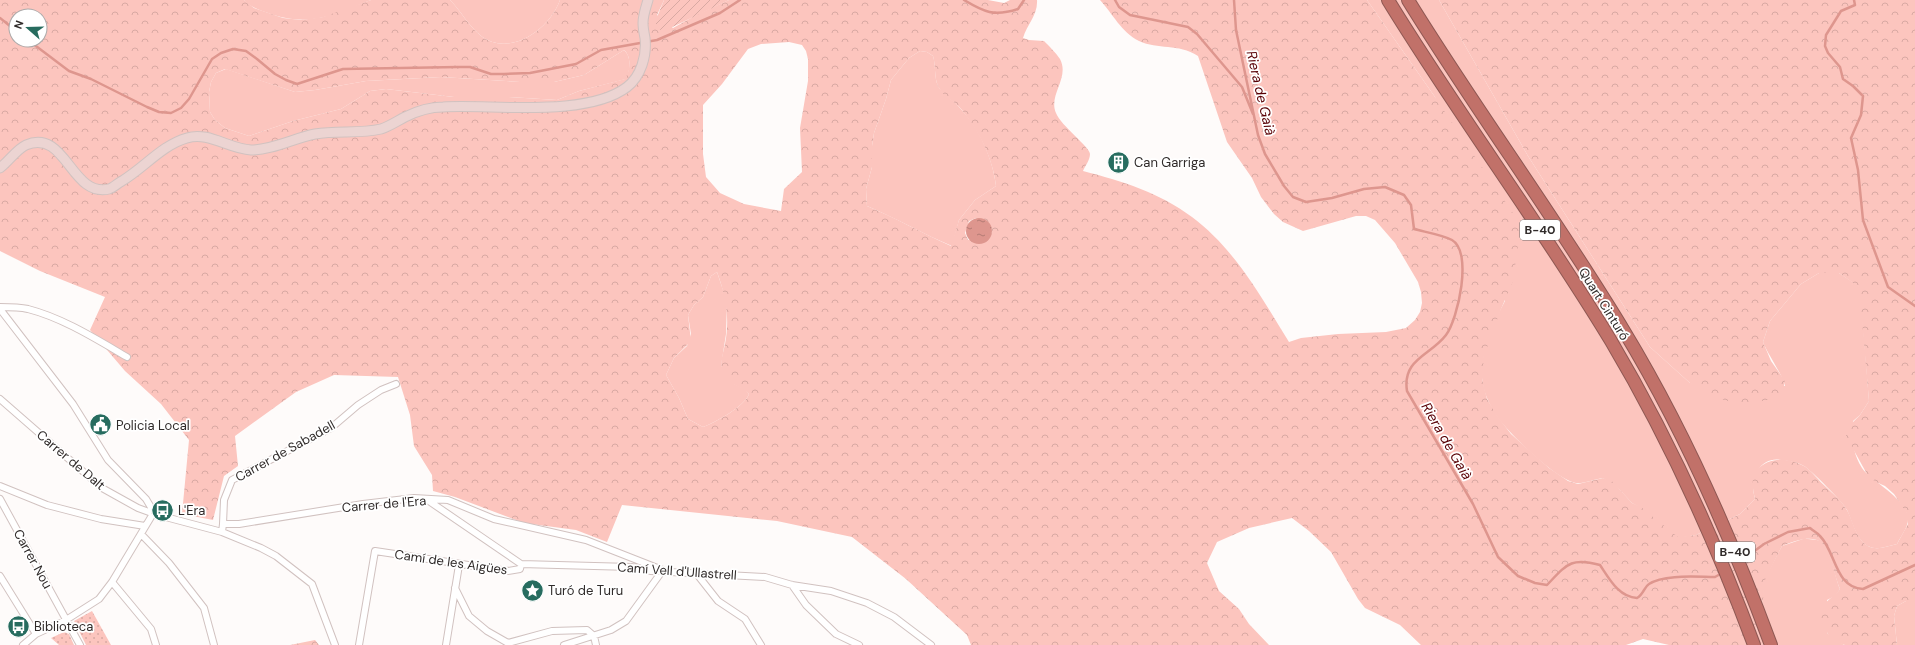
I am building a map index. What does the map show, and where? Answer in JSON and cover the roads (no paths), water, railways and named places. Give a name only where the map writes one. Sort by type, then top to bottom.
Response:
[{"type":"highway","name":"Quart Cinturó","points":[[1388,0],[1596,316],[1642,396],[1679,468],[1720,560],[1754,645]]},
{"type":"highway","name":"Quart Cinturó","points":[[1408,0],[1602,294],[1653,383],[1694,460],[1743,571],[1771,645]]},
{"type":"street","points":[[0,168],[25,145],[32,143],[46,144],[58,150],[88,185],[99,189],[110,189],[166,149],[182,139],[192,136],[202,137],[240,149],[253,150],[318,133],[374,130],[390,125],[407,116],[431,108],[443,106],[547,107],[590,102],[618,93],[627,87],[638,74],[644,55],[643,22],[648,0]]},
{"type":"street","points":[[0,308],[26,308],[48,316],[88,334],[127,357]]},
{"type":"street","points":[[0,308],[74,404],[108,460],[146,499],[151,513],[155,517],[158,515],[222,532],[242,539],[271,553],[312,584],[335,645]]},
{"type":"street","name":"Carrer de Sabadell","points":[[223,524],[224,500],[232,480],[331,428],[358,405],[381,390],[396,384]]},
{"type":"street","name":"Carrer de Dalt","points":[[0,399],[102,488],[138,508],[151,513]]},
{"type":"street","points":[[0,486],[47,505],[101,519],[145,526]]},
{"type":"street","name":"Carrer de l'Era","points":[[223,524],[239,524],[363,504],[414,498],[448,500],[494,519],[586,540],[663,570]]},
{"type":"street","name":"Carrer Nou","points":[[0,499],[80,645]]},
{"type":"street","points":[[426,499],[521,564]]},
{"type":"street","points":[[23,645],[36,634],[66,620],[99,599],[112,582],[141,534],[151,513]]},
{"type":"street","points":[[222,532],[223,524]]},
{"type":"street","points":[[141,534],[169,563],[204,608],[214,645]]},
{"type":"street","name":"Camí de les Aigües","points":[[359,645],[375,551],[459,565],[514,571],[520,569],[521,564]]},
{"type":"street","name":"Camí Vell d'Ullastrell","points":[[521,564],[631,567],[650,571],[663,570],[765,577],[792,585],[831,591],[867,603],[894,617],[931,645]]},
{"type":"street","points":[[446,645],[459,565]]},
{"type":"street","points":[[564,645],[611,630],[626,621],[663,570]]},
{"type":"street","points":[[696,573],[718,601],[745,619],[761,645]]},
{"type":"street","points":[[0,576],[36,634]]},
{"type":"street","points":[[112,582],[151,629],[156,645]]},
{"type":"street","points":[[792,585],[806,604],[836,634],[858,645]]},
{"type":"street","points":[[455,588],[469,616],[487,631],[508,643],[552,630],[587,630],[594,636],[596,645]]},
{"type":"water","points":[[979,218],[989,221],[992,231],[989,241],[979,244],[969,241],[966,231],[969,221]]},
{"type":"waterway","points":[[39,48],[69,71],[91,79],[159,112],[171,113],[181,108],[189,99],[212,59],[221,53],[233,49],[246,51],[275,74],[297,84],[343,69],[470,67],[491,74],[530,73],[576,64],[601,50],[657,40],[720,13],[740,0]]},
{"type":"waterway","points":[[964,0],[978,8],[996,13],[1018,9],[1024,0]]},
{"type":"waterway","points":[[1115,0],[1119,7],[1130,15],[1188,27],[1197,34],[1242,87],[1253,114]]},
{"type":"waterway","name":"Riera de Gaià","points":[[1234,0],[1236,30],[1258,135],[1265,154],[1284,186],[1293,197],[1306,202],[1332,198],[1364,189],[1385,187],[1404,195],[1411,205],[1414,229],[1448,238],[1458,247],[1462,258],[1461,286],[1459,301],[1451,327],[1440,342],[1413,365],[1407,380],[1407,391],[1473,504],[1498,557],[1518,576],[1535,583],[1547,585],[1570,564],[1582,562],[1600,565],[1611,582],[1620,591],[1625,595],[1637,598],[1641,595],[1647,585],[1655,581],[1672,577],[1715,577],[1722,573]]},
{"type":"waterway","points":[[1854,0],[1855,5],[1841,11],[1826,35],[1825,46],[1828,53],[1840,67],[1843,79],[1863,96],[1861,115],[1851,138],[1858,170],[1863,220],[1888,287],[1915,306]]},
{"type":"waterway","points":[[0,18],[8,24]]},
{"type":"waterway","name":"Riera de Gaià","points":[[1741,561],[1764,544],[1788,532],[1810,528],[1819,535],[1825,543],[1841,576],[1847,583],[1854,587],[1863,589],[1915,565]]},
{"type":"place","name":"Can Garriga","points":[[1119,162]]},
{"type":"place","name":"Policia Local","points":[[101,425]]},
{"type":"place","name":"L'Era","points":[[163,510]]},
{"type":"place","name":"Turó de Turu","points":[[533,590]]},
{"type":"place","name":"Biblioteca","points":[[19,626]]}]
